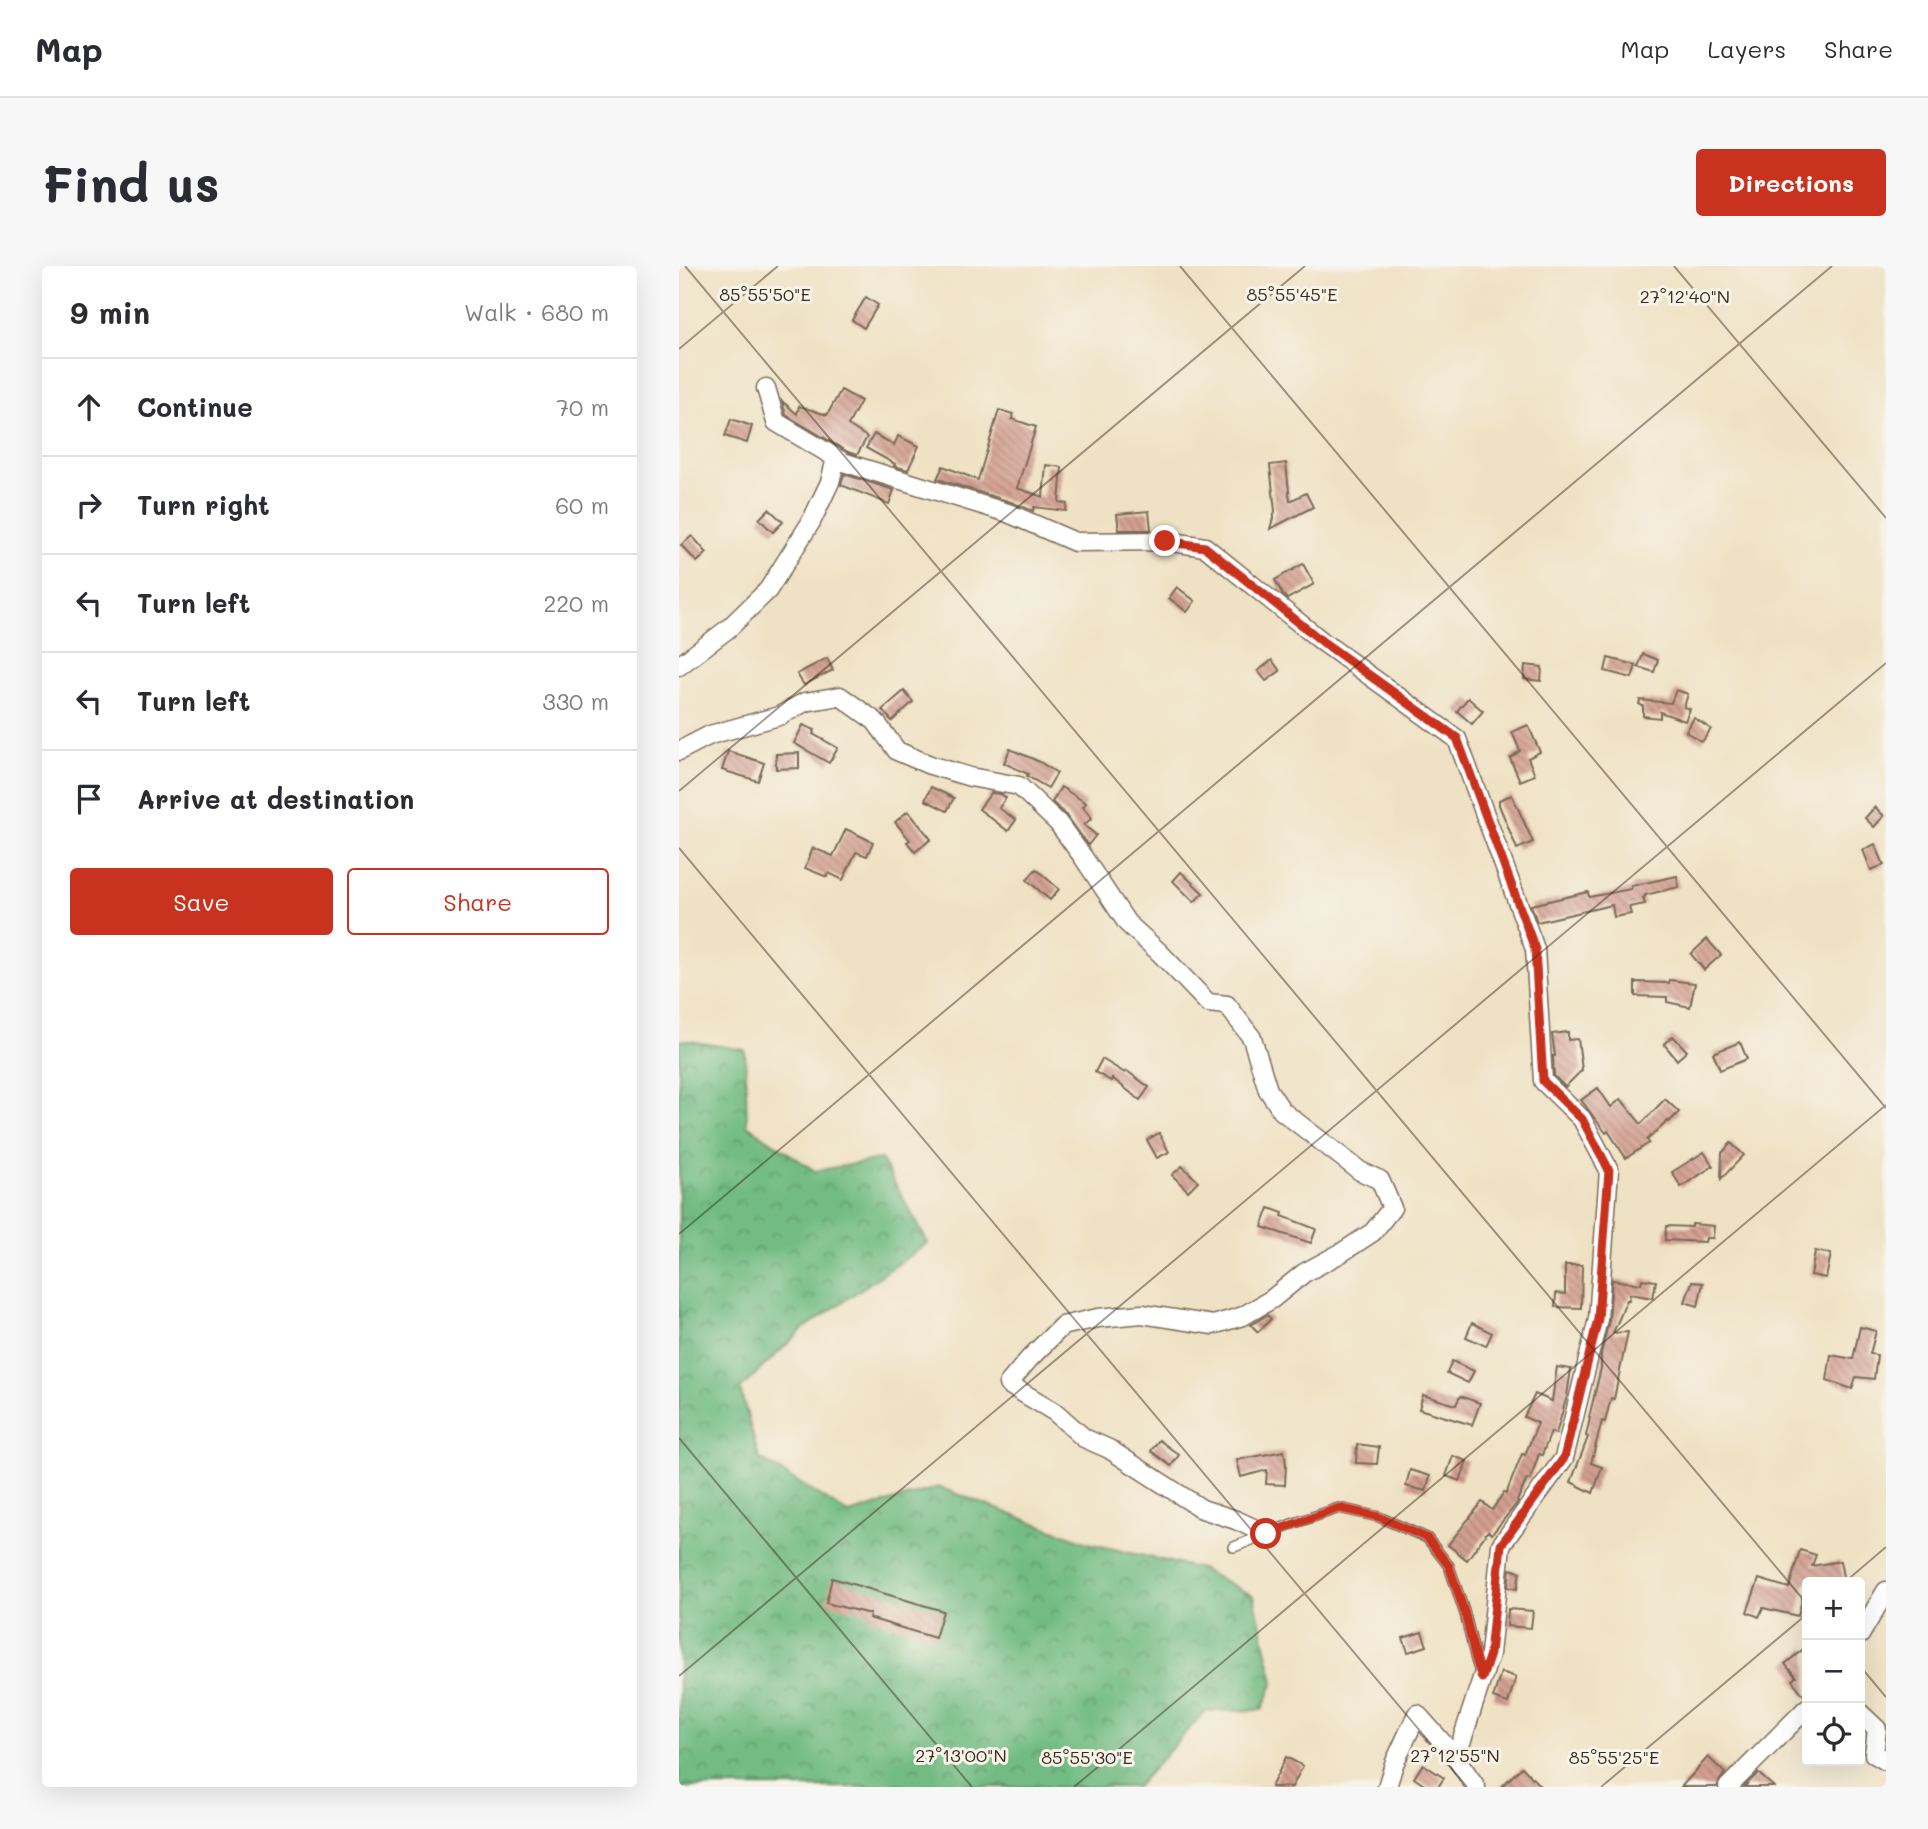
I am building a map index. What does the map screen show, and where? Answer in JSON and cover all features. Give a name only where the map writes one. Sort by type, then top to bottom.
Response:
[{"type":"street","points":[[766,388],[776,422],[843,462],[1008,513],[1075,542],[1165,541],[1205,547],[1323,642],[1457,738],[1535,949],[1543,1081],[1582,1119],[1609,1170],[1598,1319],[1564,1458],[1501,1545],[1490,1654],[1456,1758]]},
{"type":"street","points":[[679,666],[729,628],[768,590],[811,522],[830,481],[836,458]]},
{"type":"street","points":[[679,751],[710,735],[779,716],[805,702],[841,696],[875,721],[897,751],[930,765],[970,777],[1019,786],[1058,823],[1127,923],[1208,1003],[1227,1005],[1239,1019],[1252,1038],[1268,1090],[1282,1111],[1360,1171],[1380,1180],[1392,1208],[1373,1232],[1304,1273],[1272,1299],[1243,1316],[1213,1325],[1142,1314],[1098,1318],[1062,1326],[1029,1359],[1009,1384],[1055,1412],[1084,1438],[1109,1449],[1202,1509],[1236,1520],[1266,1534]]},
{"type":"street","points":[[1865,1627],[1886,1591]]},
{"type":"street","points":[[1728,1787],[1802,1713]]},
{"type":"street","points":[[1387,1787],[1394,1764],[1417,1714],[1456,1758],[1476,1787]]},
{"type":"street","points":[[1865,1718],[1877,1729],[1874,1754],[1886,1761]]},
{"type":"lane","points":[[1234,1547],[1339,1508],[1379,1517],[1427,1538],[1449,1566],[1482,1678]]},
{"type":"green space","points":[[684,1040],[745,1050],[747,1125],[815,1171],[881,1159],[928,1243],[803,1329],[740,1389],[759,1458],[849,1514],[939,1487],[1088,1543],[1200,1569],[1254,1596],[1274,1682],[1262,1710],[1205,1711],[1136,1787],[679,1787],[679,1042]]},
{"type":"building","points":[[866,297],[878,305],[864,328],[852,320]]},
{"type":"building","points":[[841,390],[861,401],[848,425],[867,437],[857,455],[786,415],[782,401],[797,414],[799,406],[827,415]]},
{"type":"building","points":[[999,410],[1013,414],[1012,419],[1036,427],[1017,488],[1043,497],[1046,465],[1062,467],[1059,502],[1067,504],[1066,511],[1034,507],[1033,511],[937,479],[943,466],[978,480]]},
{"type":"building","points":[[731,419],[752,426],[747,443],[725,436]]},
{"type":"building","points":[[874,434],[894,445],[898,436],[919,446],[908,470],[894,466],[895,464],[866,448]]},
{"type":"building","points":[[1286,463],[1290,501],[1306,493],[1313,507],[1270,529],[1275,511],[1270,465]]},
{"type":"building","points":[[844,474],[894,490],[889,504],[841,485]]},
{"type":"building","points":[[769,509],[783,522],[773,532],[759,519]]},
{"type":"building","points":[[1149,511],[1151,530],[1119,530],[1117,514]]},
{"type":"building","points":[[692,536],[707,553],[697,562],[681,545]]},
{"type":"building","points":[[1303,564],[1314,584],[1287,599],[1275,580]]},
{"type":"building","points":[[1177,587],[1195,601],[1187,612],[1169,598]]},
{"type":"building","points":[[1643,654],[1658,660],[1654,672],[1638,667]]},
{"type":"building","points":[[827,658],[833,670],[804,685],[797,674]]},
{"type":"building","points":[[1608,658],[1636,665],[1632,678],[1605,671]]},
{"type":"building","points":[[1272,660],[1280,671],[1266,681],[1258,671]]},
{"type":"building","points":[[1525,665],[1542,667],[1541,681],[1524,679]]},
{"type":"building","points":[[1676,690],[1688,694],[1684,707],[1690,709],[1685,721],[1660,712],[1660,718],[1643,716],[1640,700],[1671,703]]},
{"type":"building","points":[[904,691],[913,702],[892,721],[882,710]]},
{"type":"building","points":[[1468,698],[1483,711],[1472,724],[1457,711]]},
{"type":"building","points":[[1694,718],[1711,729],[1702,742],[1686,732]]},
{"type":"building","points":[[803,725],[815,730],[813,734],[838,748],[829,763],[794,743]]},
{"type":"building","points":[[1528,725],[1540,752],[1528,758],[1535,775],[1520,781],[1510,758],[1520,751],[1512,732]]},
{"type":"building","points":[[1010,749],[1057,773],[1048,788],[1027,776],[1028,774],[1004,763]]},
{"type":"building","points":[[728,751],[764,763],[758,781],[722,770]]},
{"type":"building","points":[[799,753],[799,768],[776,769],[776,754]]},
{"type":"building","points":[[931,787],[954,798],[947,811],[925,800]]},
{"type":"building","points":[[1061,787],[1086,803],[1083,807],[1092,818],[1084,825],[1096,835],[1088,845],[1067,816],[1052,802]]},
{"type":"building","points":[[991,793],[1001,794],[1006,798],[999,808],[1016,820],[1008,831],[979,809]]},
{"type":"building","points":[[1512,795],[1533,842],[1517,849],[1499,805],[1499,800]]},
{"type":"building","points":[[1875,807],[1884,816],[1874,827],[1865,818]]},
{"type":"building","points":[[908,811],[931,839],[915,852],[907,842],[910,840],[895,822]]},
{"type":"building","points":[[846,829],[873,842],[867,856],[856,852],[843,880],[829,873],[827,877],[805,868],[813,848],[833,856]]},
{"type":"building","points":[[1875,844],[1884,865],[1871,870],[1863,850]]},
{"type":"building","points":[[1036,869],[1059,889],[1050,900],[1027,880]]},
{"type":"building","points":[[1181,872],[1203,893],[1194,902],[1173,881]]},
{"type":"building","points":[[1677,876],[1679,887],[1645,895],[1645,904],[1629,907],[1631,914],[1614,917],[1612,905],[1537,922],[1531,905],[1588,892],[1589,897],[1631,889],[1631,886]]},
{"type":"building","points":[[1707,939],[1721,955],[1704,970],[1691,954]]},
{"type":"building","points":[[1669,980],[1695,983],[1690,1007],[1667,1002],[1667,997],[1635,996],[1635,982],[1669,983]]},
{"type":"building","points":[[1568,1032],[1568,1040],[1578,1039],[1582,1070],[1565,1087],[1554,1076],[1552,1034]]},
{"type":"building","points":[[1673,1036],[1687,1051],[1677,1060],[1664,1044]]},
{"type":"building","points":[[1740,1042],[1747,1059],[1720,1070],[1713,1053]]},
{"type":"building","points":[[1102,1059],[1125,1073],[1127,1071],[1149,1087],[1140,1100],[1112,1078],[1111,1081],[1095,1072]]},
{"type":"building","points":[[1598,1088],[1611,1107],[1621,1099],[1641,1124],[1665,1099],[1679,1112],[1647,1140],[1649,1143],[1626,1158],[1608,1131],[1606,1133],[1581,1100]]},
{"type":"building","points":[[1159,1133],[1169,1152],[1157,1158],[1147,1140]]},
{"type":"building","points":[[1731,1143],[1744,1155],[1721,1179],[1722,1153]]},
{"type":"building","points":[[1704,1152],[1713,1166],[1681,1187],[1672,1172]]},
{"type":"building","points":[[1182,1166],[1198,1181],[1188,1191],[1172,1175]]},
{"type":"building","points":[[1269,1208],[1316,1229],[1311,1243],[1262,1227]]},
{"type":"building","points":[[1692,1224],[1714,1226],[1713,1238],[1706,1238],[1705,1242],[1665,1240],[1666,1226],[1692,1227]]},
{"type":"building","points":[[1815,1251],[1831,1254],[1826,1278],[1811,1275]]},
{"type":"building","points":[[1565,1265],[1582,1265],[1581,1308],[1555,1307],[1556,1293],[1565,1294]]},
{"type":"building","points":[[1642,1279],[1656,1281],[1653,1298],[1630,1294],[1613,1333],[1628,1332],[1614,1399],[1611,1398],[1605,1422],[1602,1421],[1591,1463],[1602,1467],[1593,1493],[1571,1482],[1588,1437],[1589,1417],[1609,1320],[1612,1280],[1641,1284]]},
{"type":"building","points":[[1692,1282],[1703,1283],[1698,1306],[1685,1302]]},
{"type":"building","points":[[1267,1315],[1271,1319],[1258,1332],[1251,1325]]},
{"type":"building","points":[[1472,1323],[1492,1333],[1486,1346],[1466,1337]]},
{"type":"building","points":[[1860,1327],[1876,1331],[1870,1354],[1877,1355],[1874,1379],[1856,1377],[1852,1389],[1827,1380],[1831,1355],[1853,1359]]},
{"type":"building","points":[[1452,1361],[1474,1371],[1468,1383],[1447,1373]]},
{"type":"building","points":[[1557,1367],[1571,1369],[1567,1396],[1556,1434],[1551,1432],[1518,1502],[1492,1534],[1488,1531],[1467,1560],[1448,1545],[1482,1502],[1492,1510],[1504,1492],[1506,1494],[1538,1423],[1524,1417],[1535,1394],[1552,1401]]},
{"type":"building","points":[[1423,1395],[1456,1405],[1460,1396],[1480,1403],[1472,1425],[1419,1409]]},
{"type":"building","points":[[1159,1440],[1179,1455],[1171,1466],[1151,1451]]},
{"type":"building","points":[[1357,1444],[1379,1447],[1377,1464],[1356,1463]]},
{"type":"building","points":[[1284,1451],[1285,1485],[1266,1484],[1267,1470],[1241,1477],[1237,1460]]},
{"type":"building","points":[[1453,1456],[1467,1461],[1460,1481],[1446,1476]]},
{"type":"building","points":[[1410,1470],[1430,1476],[1426,1491],[1406,1486]]},
{"type":"building","points":[[1800,1550],[1816,1555],[1812,1566],[1840,1561],[1843,1577],[1802,1577],[1802,1599],[1798,1616],[1763,1608],[1759,1617],[1747,1612],[1759,1579],[1789,1588]]},
{"type":"building","points":[[1510,1569],[1520,1572],[1517,1589],[1508,1587]]},
{"type":"building","points":[[832,1578],[943,1611],[935,1638],[869,1618],[870,1614],[826,1603]]},
{"type":"building","points":[[1508,1609],[1533,1611],[1531,1628],[1507,1626]]},
{"type":"building","points":[[1422,1632],[1427,1646],[1408,1652],[1403,1638]]},
{"type":"building","points":[[1802,1650],[1802,1693],[1792,1680],[1796,1677],[1785,1664]]},
{"type":"building","points":[[1501,1672],[1516,1677],[1508,1703],[1493,1698]]},
{"type":"building","points":[[1286,1757],[1303,1766],[1292,1787],[1271,1787]]},
{"type":"building","points":[[1708,1757],[1725,1773],[1717,1787],[1681,1787]]},
{"type":"building","points":[[1423,1764],[1444,1778],[1438,1787],[1427,1787],[1414,1778]]},
{"type":"building","points":[[1522,1767],[1541,1787],[1501,1787]]},
{"type":"building","points":[[1758,1773],[1774,1787],[1744,1787]]},
{"type":"route","points":[[1165,541],[1205,547],[1323,642],[1457,738],[1535,949],[1543,1081],[1582,1119],[1609,1170],[1598,1319],[1564,1458],[1501,1545],[1490,1654],[1482,1678],[1449,1566],[1427,1538],[1379,1517],[1339,1508],[1266,1534]]}]
